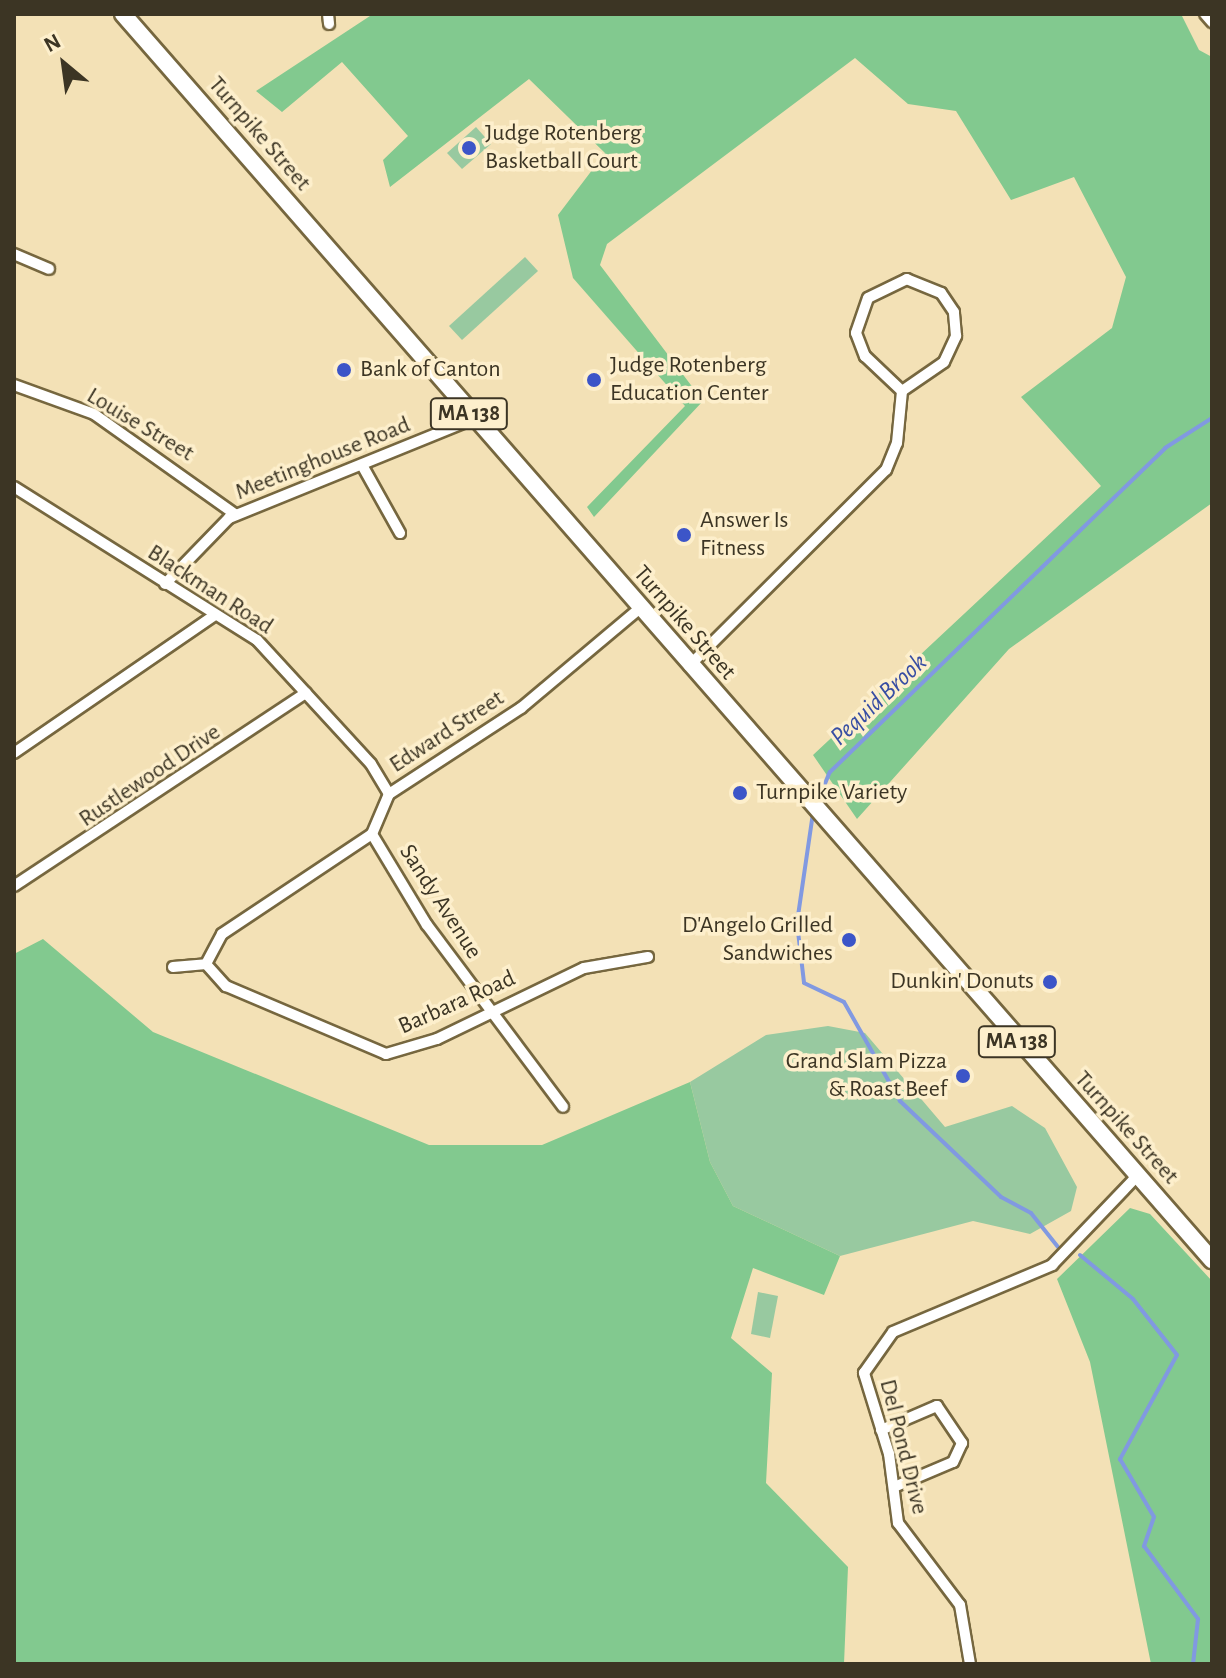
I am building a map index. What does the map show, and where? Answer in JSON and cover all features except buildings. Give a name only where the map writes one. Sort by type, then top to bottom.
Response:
[{"type":"main road","name":"Turnpike Street","points":[[123,14],[473,419],[1212,1260]]},
{"type":"street","points":[[1205,14],[1212,22]]},
{"type":"street","points":[[14,254],[49,269]]},
{"type":"street","points":[[689,666],[880,479],[897,443],[902,391],[944,362],[957,325],[941,293],[907,279],[868,298],[856,333],[865,356],[902,391]]},
{"type":"street","name":"Louise Street","points":[[14,385],[94,414],[236,515]]},
{"type":"street","name":"Meetinghouse Road","points":[[165,584],[236,515],[473,419]]},
{"type":"street","points":[[362,465],[400,533]]},
{"type":"street","name":"Blackman Road","points":[[14,487],[257,640],[306,693],[389,794]]},
{"type":"street","name":"Edward Street","points":[[372,834],[389,794],[521,708],[640,608]]},
{"type":"street","points":[[14,753],[215,615]]},
{"type":"street","name":"Rustlewood Drive","points":[[14,886],[306,693]]},
{"type":"street","points":[[173,967],[206,964],[222,934],[372,834]]},
{"type":"street","name":"Sandy Avenue","points":[[372,834],[490,1011],[563,1107]]},
{"type":"street","name":"Barbara Road","points":[[206,964],[226,986],[386,1054],[584,968],[648,957]]},
{"type":"street","name":"Del Pond Drive","points":[[970,1664],[960,1605],[898,1523],[894,1487],[864,1373],[881,1341],[1052,1265],[1137,1176]]},
{"type":"street","points":[[881,1430],[937,1406],[962,1443],[953,1462],[894,1487]]},
{"type":"green space","points":[[373,14],[1181,14],[1199,50],[1212,57],[1212,503],[1009,649],[857,819],[813,755],[1101,486],[1021,397],[1112,328],[1126,277],[1074,177],[1011,200],[956,111],[908,104],[855,58],[607,244],[600,265],[703,401],[594,517],[587,507],[685,406],[573,278],[558,215],[605,153],[529,79],[390,187],[383,160],[408,136],[342,62],[282,112],[256,91]]},
{"type":"green space","name":"Judge Rotenberg Basketball Court","points":[[476,127],[491,144],[462,169],[447,153]]},
{"type":"green space","points":[[525,257],[538,271],[462,340],[449,326]]},
{"type":"green space","points":[[43,939],[153,1032],[429,1145],[542,1145],[690,1082],[710,1162],[733,1206],[840,1256],[824,1295],[753,1268],[731,1338],[772,1373],[766,1483],[848,1567],[844,1664],[14,1664],[14,954]]},
{"type":"green space","points":[[828,1026],[865,1033],[945,1127],[1012,1106],[1045,1128],[1077,1187],[1071,1211],[1030,1234],[973,1221],[840,1256],[733,1206],[710,1162],[690,1082],[766,1035]]},
{"type":"green space","points":[[1130,1208],[1150,1214],[1212,1281],[1212,1664],[1151,1664],[1090,1362],[1057,1279]]},
{"type":"green space","points":[[758,1292],[778,1296],[770,1338],[751,1334]]},
{"type":"waterway","name":"Pequid Brook","points":[[818,801],[830,772],[1165,448],[1212,418]]},
{"type":"waterway","name":"Pequid Brook","points":[[813,813],[797,923],[804,983],[844,1002],[900,1101],[1001,1197],[1031,1213],[1058,1247]]},
{"type":"waterway","name":"Pequid Brook","points":[[1080,1255],[1133,1299],[1177,1355],[1120,1459],[1154,1517],[1144,1546],[1198,1619],[1193,1664]]},
{"type":"place","name":"Judge Rotenberg Basketball Court","points":[[469,148]]},
{"type":"place","name":"Bank of Canton","points":[[344,370]]},
{"type":"place","name":"Judge Rotenberg Education Center","points":[[594,380]]},
{"type":"place","name":"Answer Is Fitness","points":[[684,535]]},
{"type":"place","name":"Turnpike Variety","points":[[740,793]]},
{"type":"place","name":"D'Angelo Grilled Sandwiches","points":[[849,940]]},
{"type":"place","name":"Dunkin' Donuts","points":[[1050,982]]},
{"type":"place","name":"Grand Slam Pizza & Roast Beef","points":[[963,1076]]}]
